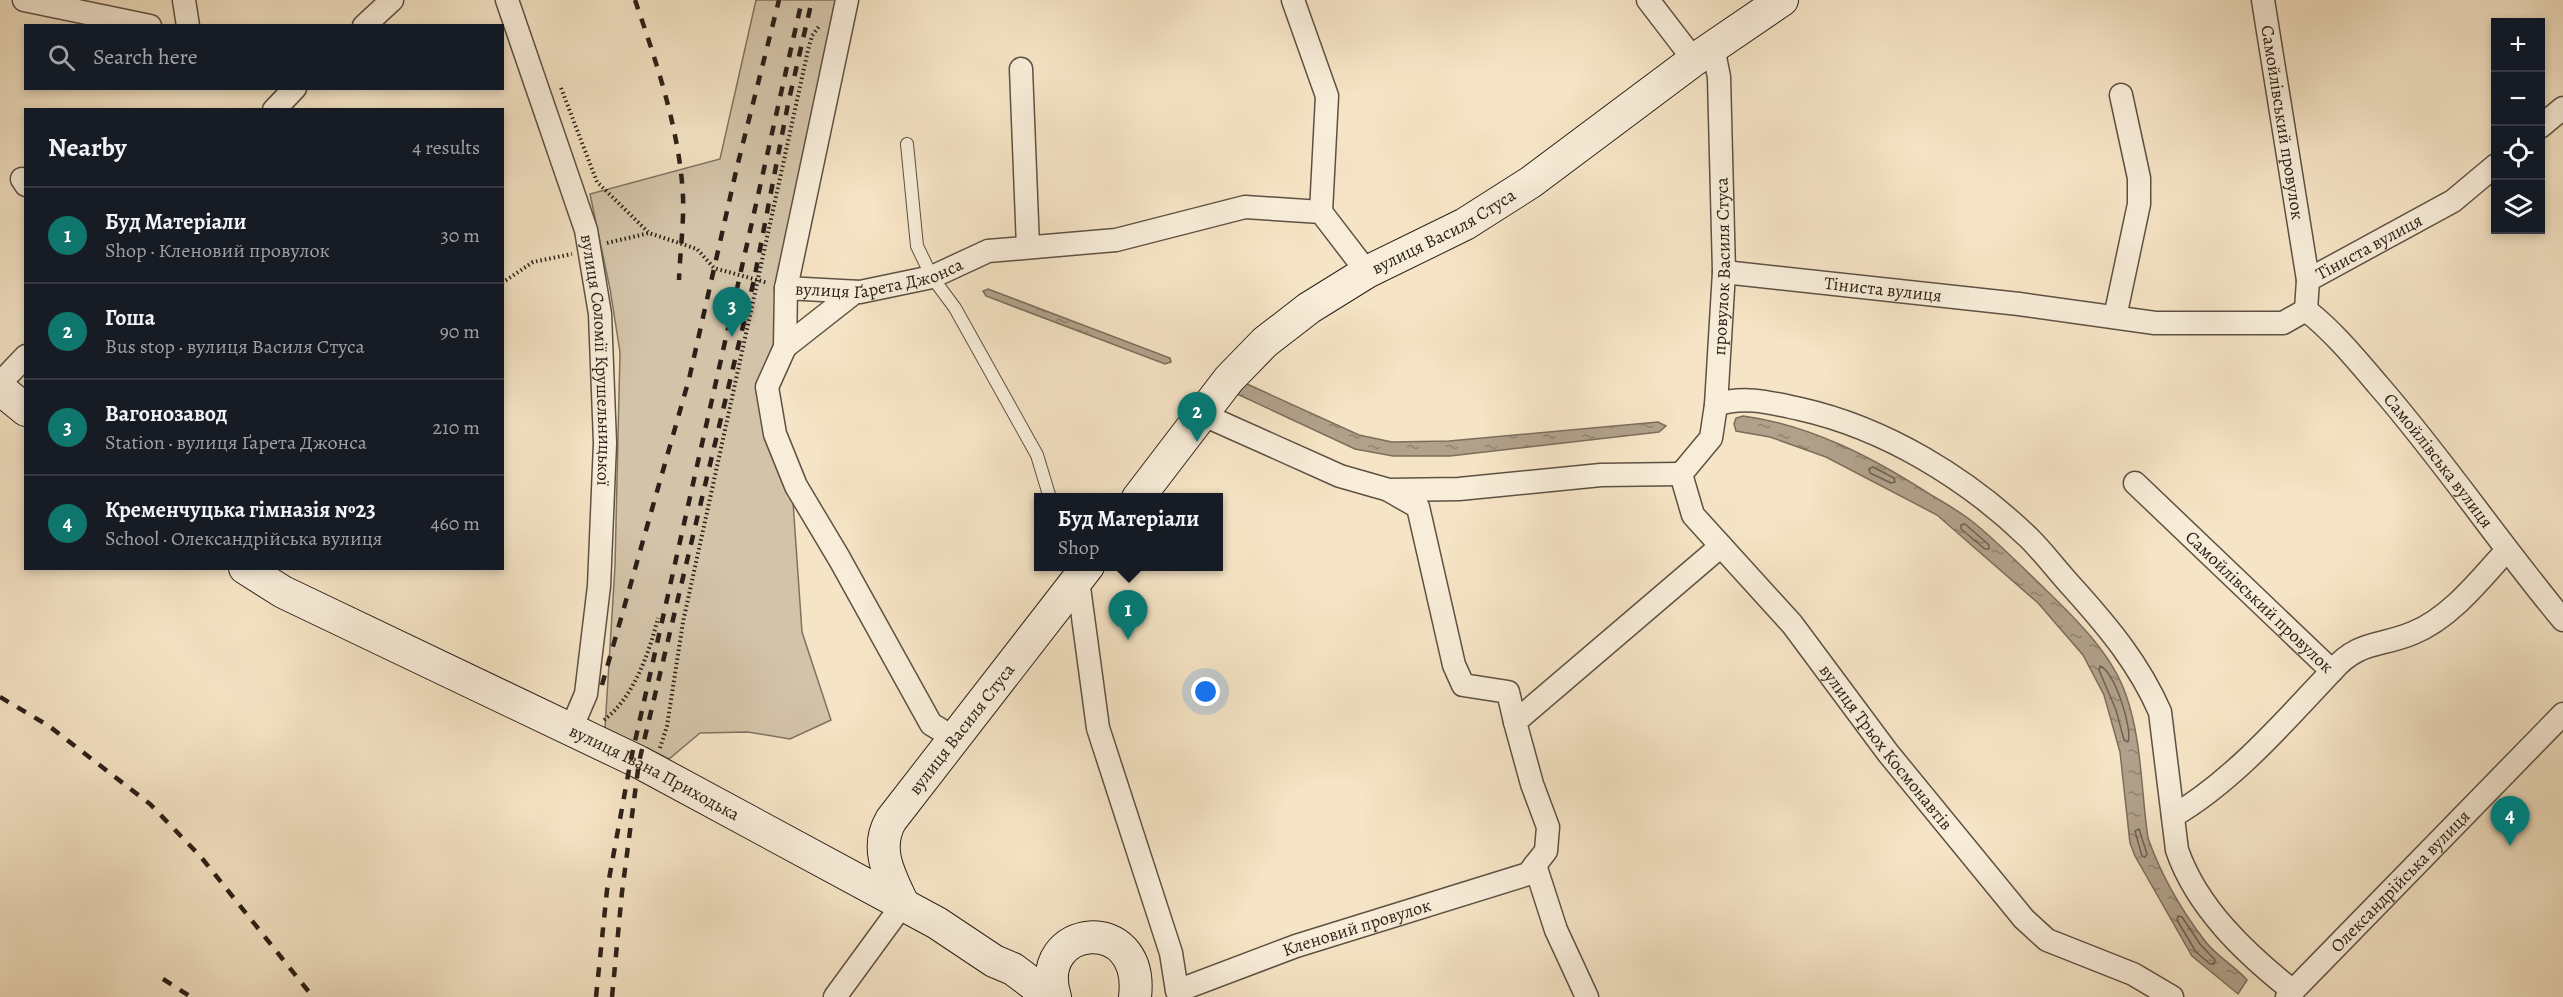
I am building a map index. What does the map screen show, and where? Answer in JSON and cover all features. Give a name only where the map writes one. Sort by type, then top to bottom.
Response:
[{"type":"main road","name":"вулиця Василя Стуса","points":[[1142,493],[1229,379],[1265,342],[1309,308],[1366,272],[1465,224],[1531,182],[1703,53],[1782,0]]},
{"type":"main road","points":[[0,389],[24,408]]},
{"type":"main road","name":"вулиця Івана Приходька","points":[[248,570],[283,592],[654,770],[903,904],[994,961],[1013,969],[1050,997]]},
{"type":"main road","name":"вулиця Василя Стуса","points":[[903,904],[882,848],[883,833],[1080,571]]},
{"type":"main road","points":[[1055,997],[1052,980],[1059,958],[1071,942],[1091,935],[1109,939],[1119,945],[1131,964],[1135,976],[1135,997]]},
{"type":"main road","points":[[1013,969],[1035,970],[1059,958]]},
{"type":"street","points":[[24,0],[140,24]]},
{"type":"street","points":[[184,0],[188,24]]},
{"type":"street","points":[[366,24],[392,0]]},
{"type":"street","name":"вулиця Соломії Крушельницької","points":[[507,0],[591,250],[600,314],[605,455],[599,586],[586,694],[578,732]]},
{"type":"street","points":[[786,288],[847,0]]},
{"type":"street","points":[[1293,0],[1327,96],[1321,212],[1366,272]]},
{"type":"street","points":[[1648,0],[1703,53]]},
{"type":"street","name":"Самойлівський провулок","points":[[2263,0],[2308,280]]},
{"type":"street","name":"провулок Василя Стуса","points":[[1681,474],[1711,438],[1716,405],[1724,272],[1719,77],[1703,53]]},
{"type":"street","points":[[1021,69],[1028,247]]},
{"type":"street","points":[[2115,317],[2139,204],[2139,178],[2121,95]]},
{"type":"street","points":[[2542,126],[2563,108]]},
{"type":"street","name":"Тіниста вулиця","points":[[1724,272],[1845,284],[2155,323],[2283,323],[2306,310],[2308,280],[2453,201],[2491,169]]},
{"type":"street","name":"вулиця Ґарета Джонса","points":[[954,738],[931,724],[839,558],[796,486],[776,434],[767,387],[785,347],[786,288],[855,292],[932,277],[988,250],[1116,240],[1245,207],[1321,212]]},
{"type":"street","points":[[785,347],[855,292]]},
{"type":"street","name":"Самойлівська вулиця","points":[[2306,310],[2328,327],[2415,428],[2506,551],[2563,620]]},
{"type":"street","points":[[0,383],[24,358]]},
{"type":"street","points":[[1716,405],[1733,399],[1772,403],[1815,412],[1852,426],[1930,462],[1998,511],[2030,539],[2108,627],[2143,676],[2160,712],[2177,850],[2184,870],[2199,895],[2241,944],[2290,994]]},
{"type":"street","points":[[1206,409],[1215,420],[1340,476],[1389,490],[1418,507],[1454,665],[1463,685],[1508,692],[1532,784],[1548,827],[1546,851],[1535,866],[1556,930],[1587,997]]},
{"type":"street","points":[[1389,490],[1459,489],[1601,475],[1681,474]]},
{"type":"street","name":"вулиця Трьох Космонавтів","points":[[1681,474],[1693,515],[1792,624],[1888,753],[2025,919],[2047,940],[2133,974],[2172,997]]},
{"type":"street","name":"Самойлівський провулок","points":[[2135,483],[2331,671],[2343,658],[2365,646],[2414,633],[2445,614],[2506,551]]},
{"type":"street","points":[[1515,722],[1721,546]]},
{"type":"street","name":"Кленовий провулок","points":[[1080,571],[1098,728],[1171,953],[1171,994],[1296,946],[1528,874],[1535,866]]},
{"type":"street","points":[[2173,816],[2195,803],[2222,781],[2290,716],[2331,671]]},
{"type":"street","name":"Олександрійська вулиця","points":[[2290,994],[2563,714]]},
{"type":"street","points":[[834,997],[903,904]]},
{"type":"street","name":"вулиця Трьох Космонавтів","points":[[2133,974],[2152,997]]},
{"type":"lane","points":[[907,144],[916,246],[932,277],[955,308],[1032,445],[1048,493]]},
{"type":"path","points":[[654,770],[667,726],[683,622],[810,43],[825,18]]},
{"type":"path","points":[[557,76],[597,183],[649,233],[697,249],[714,268],[786,288]]},
{"type":"path","points":[[504,281],[533,262],[591,250],[614,240],[649,233]]},
{"type":"path","points":[[578,732],[611,714],[635,679],[650,650],[658,618]]},
{"type":"shaded area","points":[[756,0],[840,0],[779,349],[759,388],[793,502],[802,632],[831,720],[790,739],[748,732],[700,733],[669,759],[605,728],[615,566],[620,352],[610,289],[590,194],[720,159]]},
{"type":"water","points":[[988,289],[1170,358],[1171,362],[1165,364],[986,296],[983,291]]},
{"type":"water","points":[[1247,384],[1359,435],[1392,442],[1449,441],[1658,422],[1666,426],[1659,432],[1450,456],[1393,456],[1355,449],[1235,393],[1236,387]]},
{"type":"water","points":[[1743,416],[1793,427],[1841,445],[1887,468],[1952,508],[1973,522],[2001,547],[2092,638],[2120,680],[2131,712],[2138,748],[2148,838],[2153,852],[2180,905],[2196,929],[2220,957],[2247,980],[2238,994],[2192,956],[2135,856],[2130,843],[2120,752],[2104,695],[2083,655],[2038,603],[1937,515],[1826,457],[1770,437],[1736,431],[1734,424],[1736,418]]},
{"type":"railway","points":[[635,0],[659,72],[672,122],[681,172],[683,207],[679,280]]},
{"type":"railway","points":[[602,685],[689,379],[737,167],[779,0]]},
{"type":"railway","points":[[596,997],[607,890],[631,759],[802,0]]},
{"type":"railway","points":[[612,997],[622,892],[639,762],[754,280],[788,104],[812,0]]},
{"type":"railway","points":[[0,697],[49,726],[150,804],[201,857],[313,997]]},
{"type":"railway","points":[[163,979],[191,997]]},
{"type":"place","name":"Вагонозавод","points":[[732,337]]},
{"type":"place","name":"Гоша","points":[[1197,442]]},
{"type":"place","name":"Буд Матерiали","points":[[1128,640]]},
{"type":"place","name":"Кременчуцька гімназія №23","points":[[2510,846]]}]
